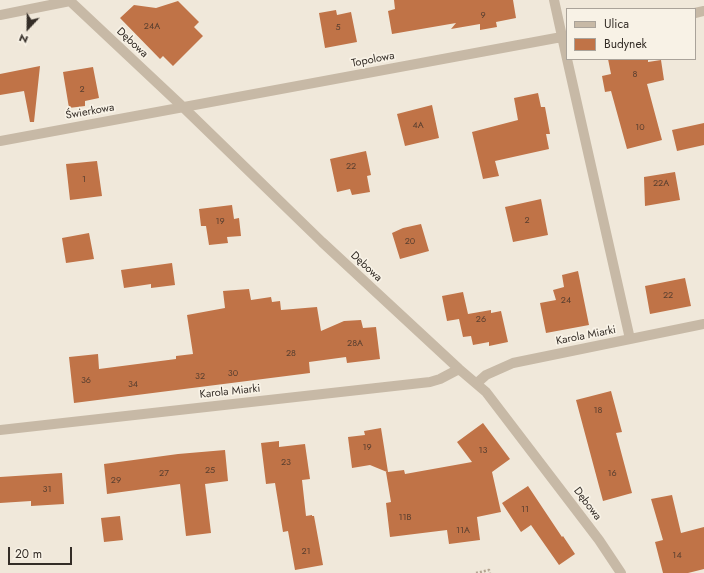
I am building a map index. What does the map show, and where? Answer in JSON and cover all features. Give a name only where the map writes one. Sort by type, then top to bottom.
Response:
[{"type":"street","points":[[554,0],[564,36],[566,51]]},
{"type":"street","points":[[0,15],[70,1]]},
{"type":"street","name":"Dębowa","points":[[70,1],[184,108],[322,242],[477,383],[497,404],[599,540],[621,573]]},
{"type":"street","name":"Topolowa","points":[[184,108],[564,36]]},
{"type":"street","points":[[567,60],[630,339]]},
{"type":"street","name":"Świerkowa","points":[[0,141],[184,108]]},
{"type":"street","name":"Karola Miarki","points":[[477,383],[492,372],[513,363],[704,324]]},
{"type":"street","name":"Karola Miarki","points":[[0,430],[430,382],[440,379],[460,369]]},
{"type":"path","points":[[476,573],[489,570],[490,573]]},
{"type":"building","points":[[394,0],[513,0],[516,18],[496,22],[497,27],[480,30],[480,24],[451,29],[456,23],[392,34],[388,11],[395,9]]},
{"type":"building","points":[[178,1],[199,22],[194,27],[203,36],[173,66],[163,56],[160,59],[120,18],[134,5],[156,8]]},
{"type":"building","points":[[336,10],[337,15],[351,12],[357,42],[325,48],[319,13]]},
{"type":"building","points":[[608,60],[648,60],[648,62],[661,60],[664,80],[647,84],[662,140],[627,149],[611,91],[605,92],[602,76],[611,74]]},
{"type":"building","points":[[40,66],[34,122],[30,122],[24,91],[0,95],[0,74]]},
{"type":"building","points":[[93,67],[99,98],[85,101],[85,106],[69,108],[63,72]]},
{"type":"building","points":[[538,93],[541,107],[545,107],[550,134],[546,134],[549,149],[495,161],[499,176],[483,179],[472,132],[518,120],[514,98]]},
{"type":"building","points":[[432,105],[439,138],[405,146],[397,114]]},
{"type":"building","points":[[704,123],[704,145],[677,151],[672,130]]},
{"type":"building","points":[[366,151],[371,175],[367,176],[370,192],[352,195],[350,189],[337,192],[330,159]]},
{"type":"building","points":[[97,161],[102,196],[70,200],[66,164]]},
{"type":"building","points":[[675,172],[680,200],[645,206],[644,177]]},
{"type":"building","points":[[541,199],[548,235],[513,242],[505,207]]},
{"type":"building","points":[[232,205],[234,219],[239,218],[241,236],[227,237],[228,243],[209,245],[206,226],[201,226],[199,209]]},
{"type":"building","points":[[421,224],[429,251],[400,259],[392,233],[403,228]]},
{"type":"building","points":[[89,233],[94,259],[66,263],[62,238]]},
{"type":"building","points":[[172,263],[175,285],[151,288],[151,284],[124,288],[121,270]]},
{"type":"building","points":[[578,271],[589,325],[546,333],[540,303],[556,300],[553,290],[564,287],[562,275]]},
{"type":"building","points":[[685,278],[691,306],[650,314],[645,286]]},
{"type":"building","points":[[249,289],[251,300],[271,297],[272,302],[280,301],[281,310],[317,307],[321,331],[344,321],[361,320],[363,328],[376,327],[380,359],[347,363],[346,357],[309,362],[310,373],[74,403],[69,357],[98,354],[99,369],[176,359],[176,356],[193,354],[187,315],[225,308],[223,291]]},
{"type":"building","points":[[463,292],[468,314],[491,310],[491,313],[501,311],[508,342],[489,346],[489,342],[473,345],[471,336],[463,337],[459,319],[447,321],[442,296]]},
{"type":"building","points":[[611,391],[622,432],[616,433],[632,493],[603,501],[576,400]]},
{"type":"building","points":[[483,423],[510,459],[492,472],[501,512],[477,517],[480,540],[449,544],[447,530],[390,537],[386,503],[391,502],[387,472],[370,465],[352,468],[348,437],[365,435],[364,431],[381,428],[388,472],[404,470],[405,474],[472,462],[457,442]]},
{"type":"building","points":[[279,441],[279,447],[305,444],[310,479],[302,480],[306,516],[314,516],[323,565],[295,570],[288,531],[283,532],[275,483],[266,484],[261,443]]},
{"type":"building","points":[[225,450],[228,481],[205,484],[211,533],[186,536],[180,484],[107,494],[104,464],[178,454]]},
{"type":"building","points":[[62,473],[64,504],[31,506],[31,501],[0,503],[0,477]]},
{"type":"building","points":[[528,486],[575,554],[559,565],[531,525],[521,532],[502,503]]},
{"type":"building","points":[[672,495],[681,533],[704,527],[704,569],[688,573],[663,573],[655,542],[663,540],[651,499]]},
{"type":"building","points":[[120,516],[123,540],[104,542],[101,518]]}]
